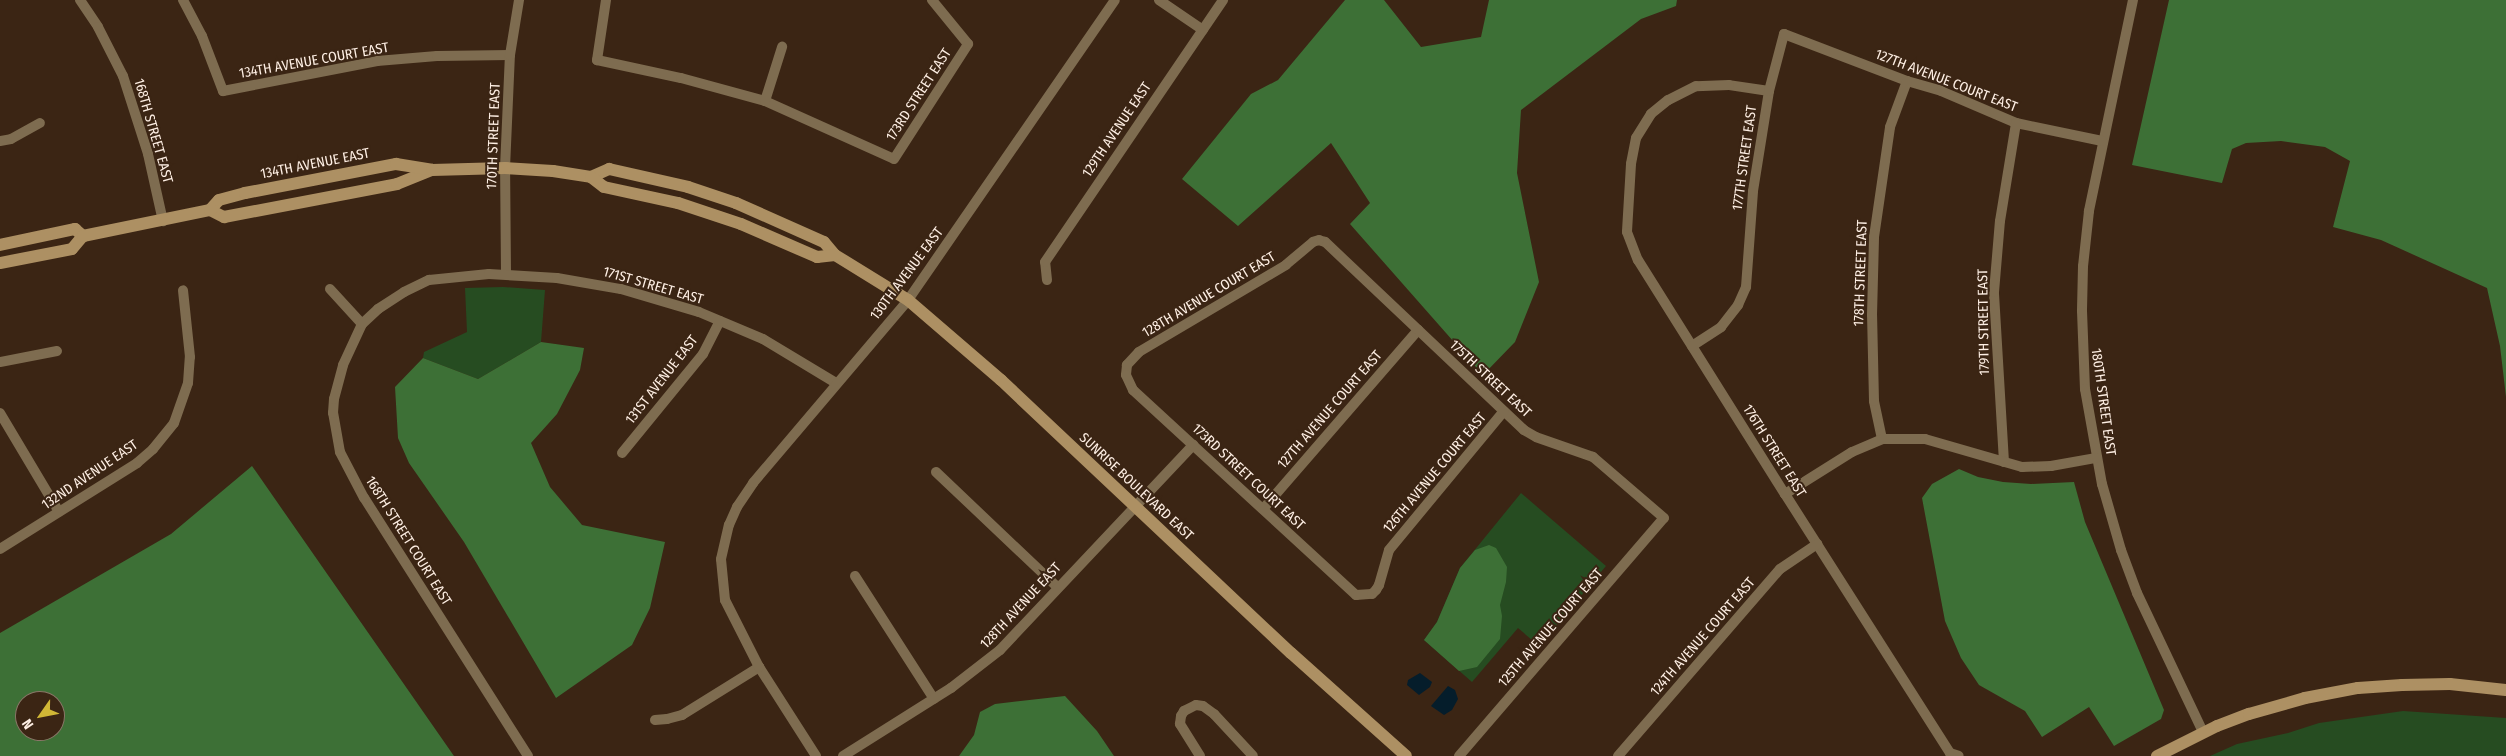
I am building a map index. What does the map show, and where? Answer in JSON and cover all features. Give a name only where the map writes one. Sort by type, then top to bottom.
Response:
[{"type":"street","name":"168TH STREET EAST","points":[[80,0],[112,52],[126,85],[148,154],[163,221]]},
{"type":"street","name":"134TH AVENUE COURT EAST","points":[[183,0],[202,36],[223,91],[377,61],[437,56],[510,55]]},
{"type":"street","name":"170TH STREET EAST","points":[[506,274],[505,168],[510,55],[519,0]]},
{"type":"street","points":[[606,0],[597,60],[681,78],[765,101],[782,47]]},
{"type":"street","name":"173RD STREET EAST","points":[[765,101],[894,159],[968,44],[932,0]]},
{"type":"street","name":"130TH AVENUE EAST","points":[[816,756],[759,667],[725,600],[721,559],[726,533],[737,507],[753,483],[908,300],[1115,0]]},
{"type":"street","points":[[1159,0],[1202,30]]},
{"type":"street","name":"129TH AVENUE EAST","points":[[1047,280],[1045,262],[1223,0]]},
{"type":"street","name":"180TH STREET EAST","points":[[2133,0],[2102,141],[2089,211],[2083,266],[2082,311],[2085,389],[2096,458],[2106,503],[2137,593],[2203,732]]},
{"type":"street","name":"127TH AVENUE COURT EAST","points":[[1784,34],[1941,91],[2016,123],[2102,141]]},
{"type":"street","name":"177TH STREET EAST","points":[[1692,346],[1721,327],[1738,305],[1746,287],[1753,191],[1769,91],[1784,34]]},
{"type":"street","name":"178TH STREET EAST","points":[[1882,439],[1874,401],[1872,315],[1874,237],[1890,127],[1907,80]]},
{"type":"street","name":"176TH STREET EAST","points":[[1769,91],[1729,85],[1696,86],[1668,100],[1651,114],[1636,138],[1631,164],[1626,232],[1638,260],[1785,494],[1950,753],[1959,756]]},
{"type":"street","points":[[0,141],[11,139],[40,123]]},
{"type":"street","name":"179TH STREET EAST","points":[[2004,462],[1994,292],[2000,221],[2016,123]]},
{"type":"street","name":"134TH AVENUE EAST","points":[[0,262],[72,249],[83,236],[210,210],[219,200],[245,193],[396,164],[432,170],[505,168]]},
{"type":"street","name":"SUNRISE BOULEVARD EAST","points":[[505,168],[554,171],[591,177],[604,187],[678,203],[741,224],[816,257],[835,255]]},
{"type":"street","name":"SUNRISE BOULEVARD EAST","points":[[591,177],[609,169],[688,187],[773,217],[824,242],[835,255],[908,300],[1001,380],[1290,653],[1406,756]]},
{"type":"street","name":"134TH AVENUE EAST","points":[[210,210],[224,217],[397,184],[432,170]]},
{"type":"street","name":"134TH AVENUE EAST","points":[[0,245],[75,229],[83,236]]},
{"type":"street","name":"175TH STREET EAST","points":[[1312,242],[1325,242],[1524,430],[1536,437],[1593,457],[1664,518]]},
{"type":"street","name":"128TH AVENUE COURT EAST","points":[[1126,375],[1131,358],[1139,352],[1286,265],[1312,242]]},
{"type":"street","points":[[330,290],[362,324],[378,309],[404,292],[429,280],[466,275],[506,274]]},
{"type":"street","name":"171ST STREET EAST","points":[[506,274],[557,278],[621,289],[670,302],[763,339],[836,383]]},
{"type":"street","name":"132ND AVENUE EAST","points":[[0,549],[137,463],[152,449],[174,423],[188,383],[190,357],[183,290]]},
{"type":"street","name":"131ST AVENUE EAST","points":[[622,453],[703,354],[720,321]]},
{"type":"street","name":"168TH STREET COURT EAST","points":[[362,324],[343,365],[334,399],[333,414],[340,452],[364,498],[528,756]]},
{"type":"street","name":"127TH AVENUE COURT EAST","points":[[1262,509],[1418,330]]},
{"type":"street","points":[[0,362],[57,351]]},
{"type":"street","name":"173RD STREET COURT EAST","points":[[1126,375],[1133,390],[1356,595]]},
{"type":"street","name":"126TH AVENUE COURT EAST","points":[[1356,595],[1372,594],[1376,590],[1389,550],[1504,411]]},
{"type":"street","points":[[0,414],[59,512]]},
{"type":"street","points":[[1785,494],[1852,452],[1882,439],[1925,439],[2022,467],[2051,466],[2096,458]]},
{"type":"street","name":"128TH AVENUE EAST","points":[[843,756],[934,699],[983,665],[1000,650],[1193,445]]},
{"type":"street","points":[[936,472],[1057,588]]},
{"type":"street","name":"125TH AVENUE COURT EAST","points":[[1459,756],[1664,518]]},
{"type":"street","name":"124TH AVENUE COURT EAST","points":[[1618,756],[1780,569],[1817,544]]},
{"type":"street","points":[[855,576],[934,699]]},
{"type":"street","points":[[655,720],[668,719],[682,714],[759,667]]},
{"type":"street","points":[[2157,756],[2203,732],[2268,708],[2305,698],[2358,688],[2402,684],[2450,684],[2506,690]]},
{"type":"street","points":[[1200,756],[1180,724],[1180,716],[1184,711],[1196,705],[1209,710],[1253,756]]},
{"type":"green space","points":[[1345,0],[1384,0],[1421,47],[1481,37],[1489,0],[1677,0],[1676,6],[1641,19],[1521,110],[1517,173],[1539,282],[1515,342],[1483,375],[1350,224],[1370,203],[1331,143],[1238,226],[1182,179],[1251,94],[1278,80]]},
{"type":"green space","points":[[2169,0],[2506,0],[2506,397],[2500,346],[2487,288],[2381,240],[2333,227],[2350,161],[2325,147],[2281,141],[2246,143],[2232,149],[2222,183],[2132,165]]},
{"type":"green space","points":[[503,287],[545,290],[541,342],[478,379],[423,358],[424,352],[467,332],[465,288]]},
{"type":"green space","points":[[541,342],[584,348],[580,370],[557,414],[531,443],[550,487],[582,525],[665,542],[650,608],[632,645],[556,698],[464,542],[409,463],[398,438],[395,387],[423,358],[478,379]]},
{"type":"green space","points":[[252,466],[454,756],[0,756],[0,633],[171,534]]},
{"type":"green space","points":[[1959,469],[1978,477],[2003,482],[2031,484],[2074,482],[2085,522],[2164,710],[2161,719],[2114,746],[2089,707],[2042,737],[2025,711],[1979,685],[1961,658],[1945,621],[1922,498],[1932,484]]},
{"type":"green space","points":[[1521,493],[1606,566],[1539,646],[1518,628],[1472,682],[1424,640],[1437,622],[1460,568]]},
{"type":"green space","points":[[1489,545],[1496,548],[1507,567],[1506,582],[1500,605],[1502,616],[1500,639],[1477,667],[1459,671],[1424,640],[1437,622],[1460,568],[1475,550]]},
{"type":"green space","points":[[1065,696],[1097,731],[1114,756],[959,756],[974,735],[980,712],[995,704]]},
{"type":"green space","points":[[2403,711],[2506,718],[2506,756],[2210,756],[2237,744],[2288,733],[2319,723]]},
{"type":"water","points":[[1420,673],[1432,682],[1430,687],[1419,695],[1407,685],[1408,680]]},
{"type":"water","points":[[1448,686],[1455,690],[1458,699],[1452,710],[1444,715],[1431,706]]}]
